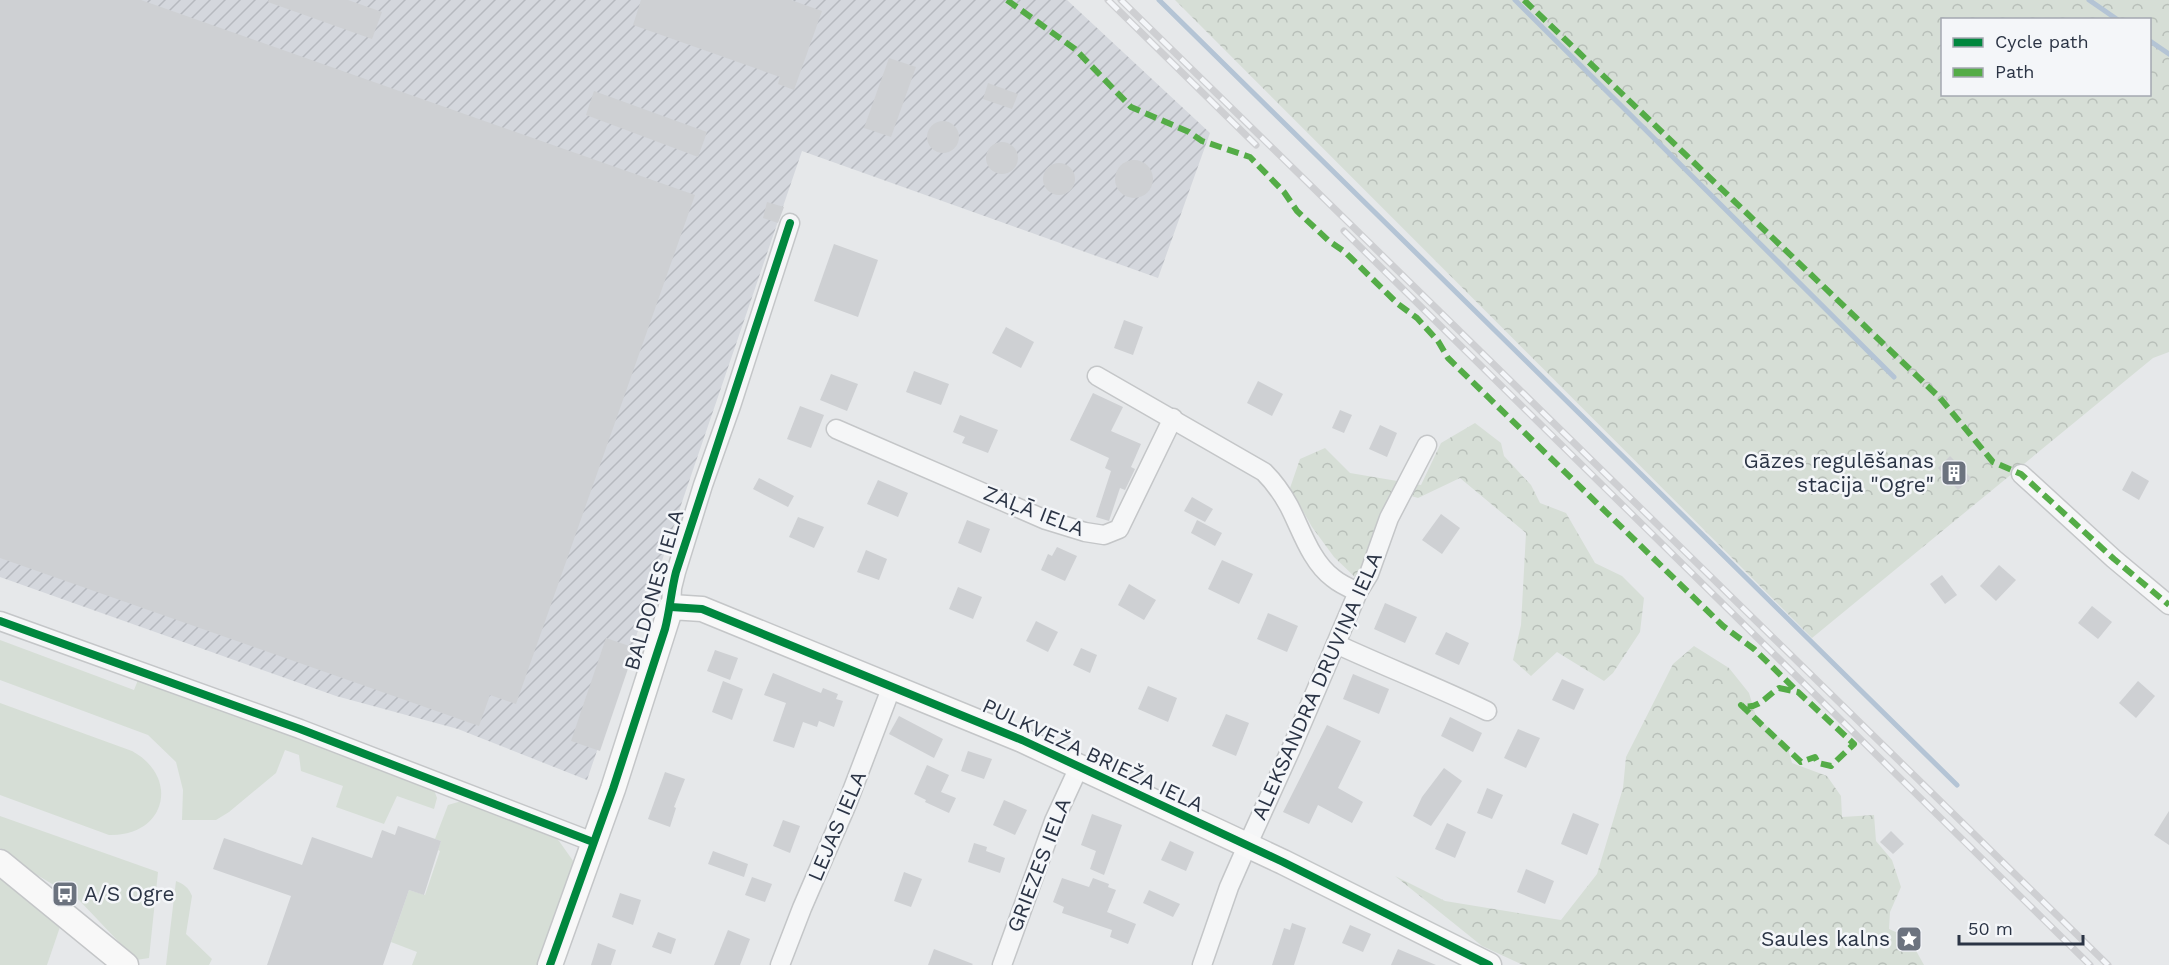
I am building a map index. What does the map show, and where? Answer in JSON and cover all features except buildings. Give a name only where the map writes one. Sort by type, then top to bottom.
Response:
[{"type":"street","name":"BALDONES IELA","points":[[550,965],[613,789],[671,607],[676,572],[700,494],[790,223]]},
{"type":"street","points":[[1097,376],[1264,472],[1276,484],[1312,552],[1322,566],[1331,577],[1358,592]]},
{"type":"street","name":"ZAĻĀ IELA","points":[[836,429],[1046,520],[1085,532],[1104,535],[1119,529],[1173,418]]},
{"type":"street","name":"ALEKSANDRA DRUVIŅA IELA","points":[[1202,965],[1246,846],[1291,749],[1358,592],[1369,574],[1389,518],[1427,445]]},
{"type":"street","points":[[2021,474],[2114,559],[2169,605]]},
{"type":"street","name":"PULKVEŽA BRIEŽA IELA","points":[[671,607],[702,609],[1022,740],[1374,906],[1489,965]]},
{"type":"street","points":[[0,621],[300,729],[593,842]]},
{"type":"street","points":[[1335,644],[1424,681],[1487,711]]},
{"type":"street","name":"LEJAS IELA","points":[[780,965],[847,804],[892,686]]},
{"type":"street","name":"GRIEZES IELA","points":[[1002,965],[1054,821],[1079,767]]},
{"type":"street","points":[[0,861],[126,965]]},
{"type":"shaded area","points":[[0,0],[1067,0],[1210,133],[1158,278],[802,151],[587,780],[458,729],[336,696],[0,577]]},
{"type":"green space","points":[[1175,0],[2169,0],[2169,352],[2153,358],[1812,638]]},
{"type":"green space","points":[[1475,423],[1501,443],[1504,456],[1531,485],[1540,503],[1566,513],[1595,563],[1622,576],[1644,598],[1640,632],[1613,673],[1604,681],[1557,652],[1531,676],[1513,660],[1521,625],[1526,533],[1460,478],[1418,498],[1394,491],[1357,579],[1334,557],[1312,527],[1290,488],[1300,459],[1325,448],[1350,473],[1421,485],[1441,443]]},
{"type":"green space","points":[[0,640],[134,690],[138,680],[266,724],[434,790],[437,798],[434,809],[397,796],[384,824],[336,807],[343,786],[301,771],[299,755],[285,750],[276,773],[229,812],[216,820],[182,820],[183,790],[176,762],[148,735],[0,680]]},
{"type":"green space","points":[[1694,646],[1729,668],[1749,693],[1756,716],[1787,745],[1792,763],[1827,776],[1841,796],[1842,817],[1874,815],[1876,841],[1892,860],[1901,887],[1890,912],[1889,929],[1909,938],[1924,965],[1523,965],[1482,946],[1395,876],[1445,901],[1561,920],[1597,874],[1623,788],[1626,757],[1673,664]]},
{"type":"green space","points":[[0,703],[132,751],[147,762],[157,776],[161,790],[160,804],[154,816],[143,827],[128,833],[109,835],[0,795]]},
{"type":"green space","points":[[465,800],[550,832],[576,865],[539,965],[412,965],[417,952],[391,942],[409,890],[425,895],[440,851],[438,850],[441,841],[435,839],[448,805]]},
{"type":"green space","points":[[0,816],[158,872],[149,958],[136,960],[79,900],[22,866],[0,848]]},
{"type":"green space","points":[[0,875],[61,924],[47,965],[0,965]]},
{"type":"green space","points":[[176,881],[186,887],[192,896],[186,934],[212,959],[209,965],[166,965]]},
{"type":"waterway","points":[[1159,0],[1957,785]]},
{"type":"waterway","points":[[1515,0],[1894,377]]},
{"type":"waterway","points":[[2089,0],[2115,18]]},
{"type":"waterway","points":[[2151,42],[2169,54]]},
{"type":"railway","points":[[1108,0],[1256,145]]},
{"type":"railway","points":[[1121,0],[2108,965]]},
{"type":"railway","points":[[1344,231],[2090,965]]},
{"type":"marked path","points":[[1007,0],[1075,49],[1131,107],[1189,132],[1202,141],[1250,157],[1284,192],[1297,211],[1329,241],[1345,252],[1398,304],[1417,318],[1438,341],[1448,358],[1723,626],[1754,649],[1798,692]]},
{"type":"marked path","points":[[1524,0],[1940,398],[1993,462],[2021,474],[2114,559],[2169,605]]},
{"type":"marked path","points":[[1779,688],[1798,692],[1854,744],[1831,766],[1818,763],[1815,757],[1801,762],[1741,705],[1752,706],[1762,702],[1779,688]]},
{"type":"cycle path","points":[[550,965],[613,789],[665,629],[676,572],[790,223]]},
{"type":"cycle path","points":[[671,607],[702,609],[1022,740],[1283,862],[1489,965]]},
{"type":"cycle path","points":[[0,621],[300,729],[593,842]]},
{"type":"place","name":"Gāzes regulēšanas stacija \"Ogre\"","points":[[1954,473]]},
{"type":"place","name":"A/S Ogre","points":[[65,894]]},
{"type":"place","name":"Saules kalns","points":[[1909,939]]}]
